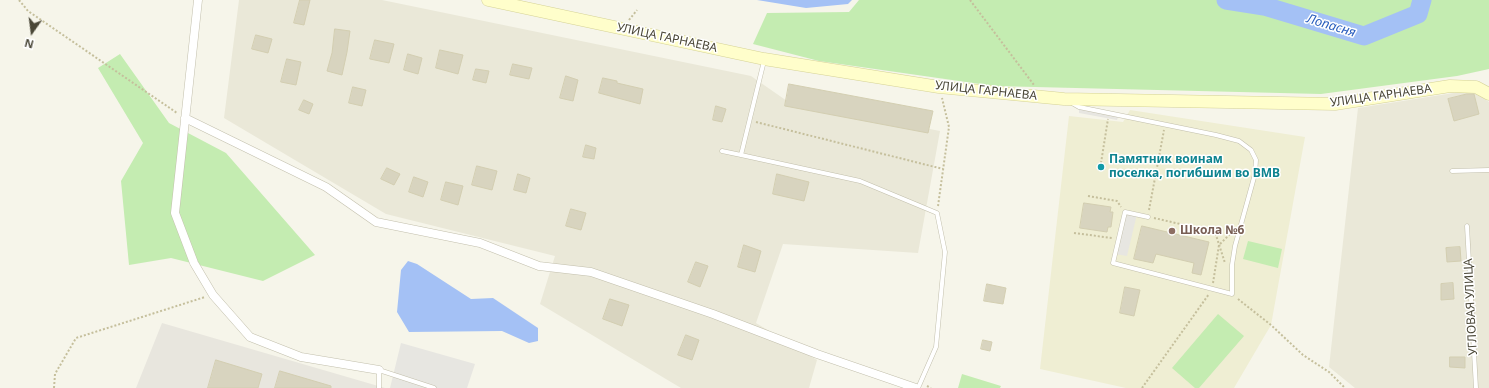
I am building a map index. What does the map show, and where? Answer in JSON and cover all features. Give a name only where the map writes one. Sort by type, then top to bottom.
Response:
[{"type":"street","points":[[198,0],[175,213],[194,263],[214,295],[250,337],[301,357],[379,370]]},
{"type":"street","name":"УЛИЦА ГАРНАЕВА","points":[[488,0],[764,59],[939,87],[1064,99],[1335,104],[1450,86],[1476,88],[1489,94]]},
{"type":"street","points":[[185,118],[326,187],[376,222],[480,243],[539,266],[591,272],[714,314],[817,354],[917,388]]},
{"type":"lane","points":[[741,155],[764,59]]},
{"type":"lane","points":[[1064,99],[1079,107],[1239,141],[1251,150],[1256,160],[1255,174],[1232,265],[1232,294],[1113,264],[1125,212],[1148,217]]},
{"type":"lane","points":[[722,152],[860,181],[937,213],[945,252],[936,347],[917,388]]},
{"type":"lane","points":[[1452,171],[1489,170]]},
{"type":"lane","name":"УГЛОВАЯ УЛИЦА","points":[[1467,226],[1476,388]]},
{"type":"lane","points":[[379,388],[379,370],[434,388]]},
{"type":"path","points":[[19,0],[28,11],[185,118]]},
{"type":"path","points":[[970,0],[1043,97]]},
{"type":"path","points":[[937,213],[949,127],[939,87]]},
{"type":"path","points":[[1101,163],[1108,119]]},
{"type":"path","points":[[749,121],[943,169]]},
{"type":"path","points":[[1164,129],[1148,217],[1215,232],[1226,265]]},
{"type":"path","points":[[1088,196],[1117,201],[1125,212]]},
{"type":"path","points":[[1142,388],[1212,289],[1219,244],[1242,223]]},
{"type":"path","points":[[1074,233],[1119,239]]},
{"type":"path","points":[[1232,294],[1271,325],[1303,355],[1329,372],[1345,388]]},
{"type":"path","points":[[54,388],[55,374],[76,338],[214,295]]},
{"type":"shaded area","points":[[239,0],[382,0],[751,76],[787,101],[940,131],[918,253],[783,244],[756,323],[817,360],[809,388],[681,388],[540,304],[555,256],[386,214],[224,118]]},
{"type":"shaded area","points":[[1473,90],[1489,102],[1489,388],[1355,388],[1329,367],[1358,108]]},
{"type":"shaded area","points":[[1079,107],[1119,114],[1117,120],[1079,113]]},
{"type":"shaded area","name":"Школа №6","points":[[1130,110],[1305,137],[1271,325],[1234,388],[1126,388],[1040,369],[1069,116],[1123,122]]},
{"type":"shaded area","points":[[1125,212],[1137,214],[1127,256],[1115,254]]},
{"type":"shaded area","points":[[162,323],[385,388],[136,388]]},
{"type":"shaded area","points":[[401,343],[475,364],[467,388],[390,388]]},
{"type":"green space","points":[[859,0],[1489,0],[1489,69],[1457,76],[1321,94],[994,86],[819,61],[753,44],[767,13],[849,12]]},
{"type":"green space","points":[[120,54],[169,123],[226,153],[315,255],[263,281],[171,258],[129,265],[121,181],[143,143],[98,68]]},
{"type":"green space","points":[[1248,241],[1282,249],[1278,268],[1243,259]]},
{"type":"green space","points":[[1218,314],[1244,336],[1199,388],[1195,388],[1172,368]]},
{"type":"green space","points":[[962,374],[1001,386],[1000,388],[958,388]]},
{"type":"water","points":[[757,0],[852,0],[848,4],[806,8]]},
{"type":"water","points":[[408,261],[417,264],[471,299],[493,298],[538,328],[538,341],[529,343],[502,331],[409,332],[397,312],[401,270]]},
{"type":"building","points":[[300,0],[310,0],[304,25],[294,23]]},
{"type":"building","points":[[335,29],[350,31],[342,75],[327,71],[332,53]]},
{"type":"building","points":[[256,35],[272,39],[268,53],[252,49]]},
{"type":"building","points":[[375,40],[394,44],[389,63],[370,59]]},
{"type":"building","points":[[440,50],[463,55],[458,74],[436,68]]},
{"type":"building","points":[[408,54],[422,58],[418,74],[404,70]]},
{"type":"building","points":[[287,59],[301,62],[296,85],[281,82]]},
{"type":"building","points":[[513,64],[532,68],[529,79],[510,75]]},
{"type":"building","points":[[476,69],[489,71],[486,83],[473,80]]},
{"type":"building","points":[[566,76],[578,80],[573,101],[560,98]]},
{"type":"building","points":[[603,78],[643,89],[640,104],[599,93]]},
{"type":"building","points":[[789,84],[933,111],[928,133],[785,106]]},
{"type":"building","points":[[353,87],[366,90],[362,106],[349,103]]},
{"type":"building","points":[[1467,94],[1474,94],[1479,114],[1454,121],[1448,99]]},
{"type":"building","points":[[304,100],[313,104],[309,114],[299,110]]},
{"type":"building","points":[[716,106],[726,109],[722,122],[713,120]]},
{"type":"building","points":[[586,145],[596,148],[594,159],[583,157]]},
{"type":"building","points":[[477,166],[497,171],[492,190],[472,185]]},
{"type":"building","points":[[387,168],[400,174],[394,185],[381,179]]},
{"type":"building","points":[[518,174],[530,178],[526,193],[514,190]]},
{"type":"building","points":[[777,174],[809,182],[804,201],[773,194]]},
{"type":"building","points":[[414,177],[428,182],[423,197],[409,192]]},
{"type":"building","points":[[446,182],[463,186],[458,205],[441,200]]},
{"type":"building","points":[[1084,203],[1111,207],[1110,212],[1113,212],[1111,227],[1108,227],[1107,232],[1080,228]]},
{"type":"building","points":[[571,209],[586,213],[581,230],[566,226]]},
{"type":"building","points":[[1142,226],[1209,242],[1201,275],[1192,273],[1194,263],[1156,254],[1153,263],[1134,259]]},
{"type":"building","points":[[744,245],[761,251],[755,272],[738,267]]},
{"type":"building","points":[[1460,247],[1461,261],[1447,262],[1446,248]]},
{"type":"building","points":[[696,262],[708,266],[700,287],[688,282]]},
{"type":"building","points":[[1453,283],[1454,299],[1441,300],[1441,284]]},
{"type":"building","points":[[987,284],[1006,288],[1003,304],[984,301]]},
{"type":"building","points":[[1125,287],[1140,290],[1134,316],[1120,313]]},
{"type":"building","points":[[610,299],[629,305],[622,326],[603,319]]},
{"type":"building","points":[[686,335],[699,340],[692,360],[678,355]]},
{"type":"building","points":[[983,340],[992,342],[990,351],[981,349]]},
{"type":"building","points":[[1450,357],[1465,357],[1465,368],[1450,367]]},
{"type":"building","points":[[216,360],[262,374],[258,388],[208,388]]},
{"type":"building","points":[[280,371],[331,386],[331,388],[275,388]]},
{"type":"waterway","name":"Лопасня","points":[[1226,0],[1264,6],[1364,36],[1418,14],[1422,0]]},
{"type":"place","name":"Памятник воинам поселка, погибшим во ВМВ","points":[[1101,167]]},
{"type":"place","name":"Школа №6","points":[[1172,231]]}]
